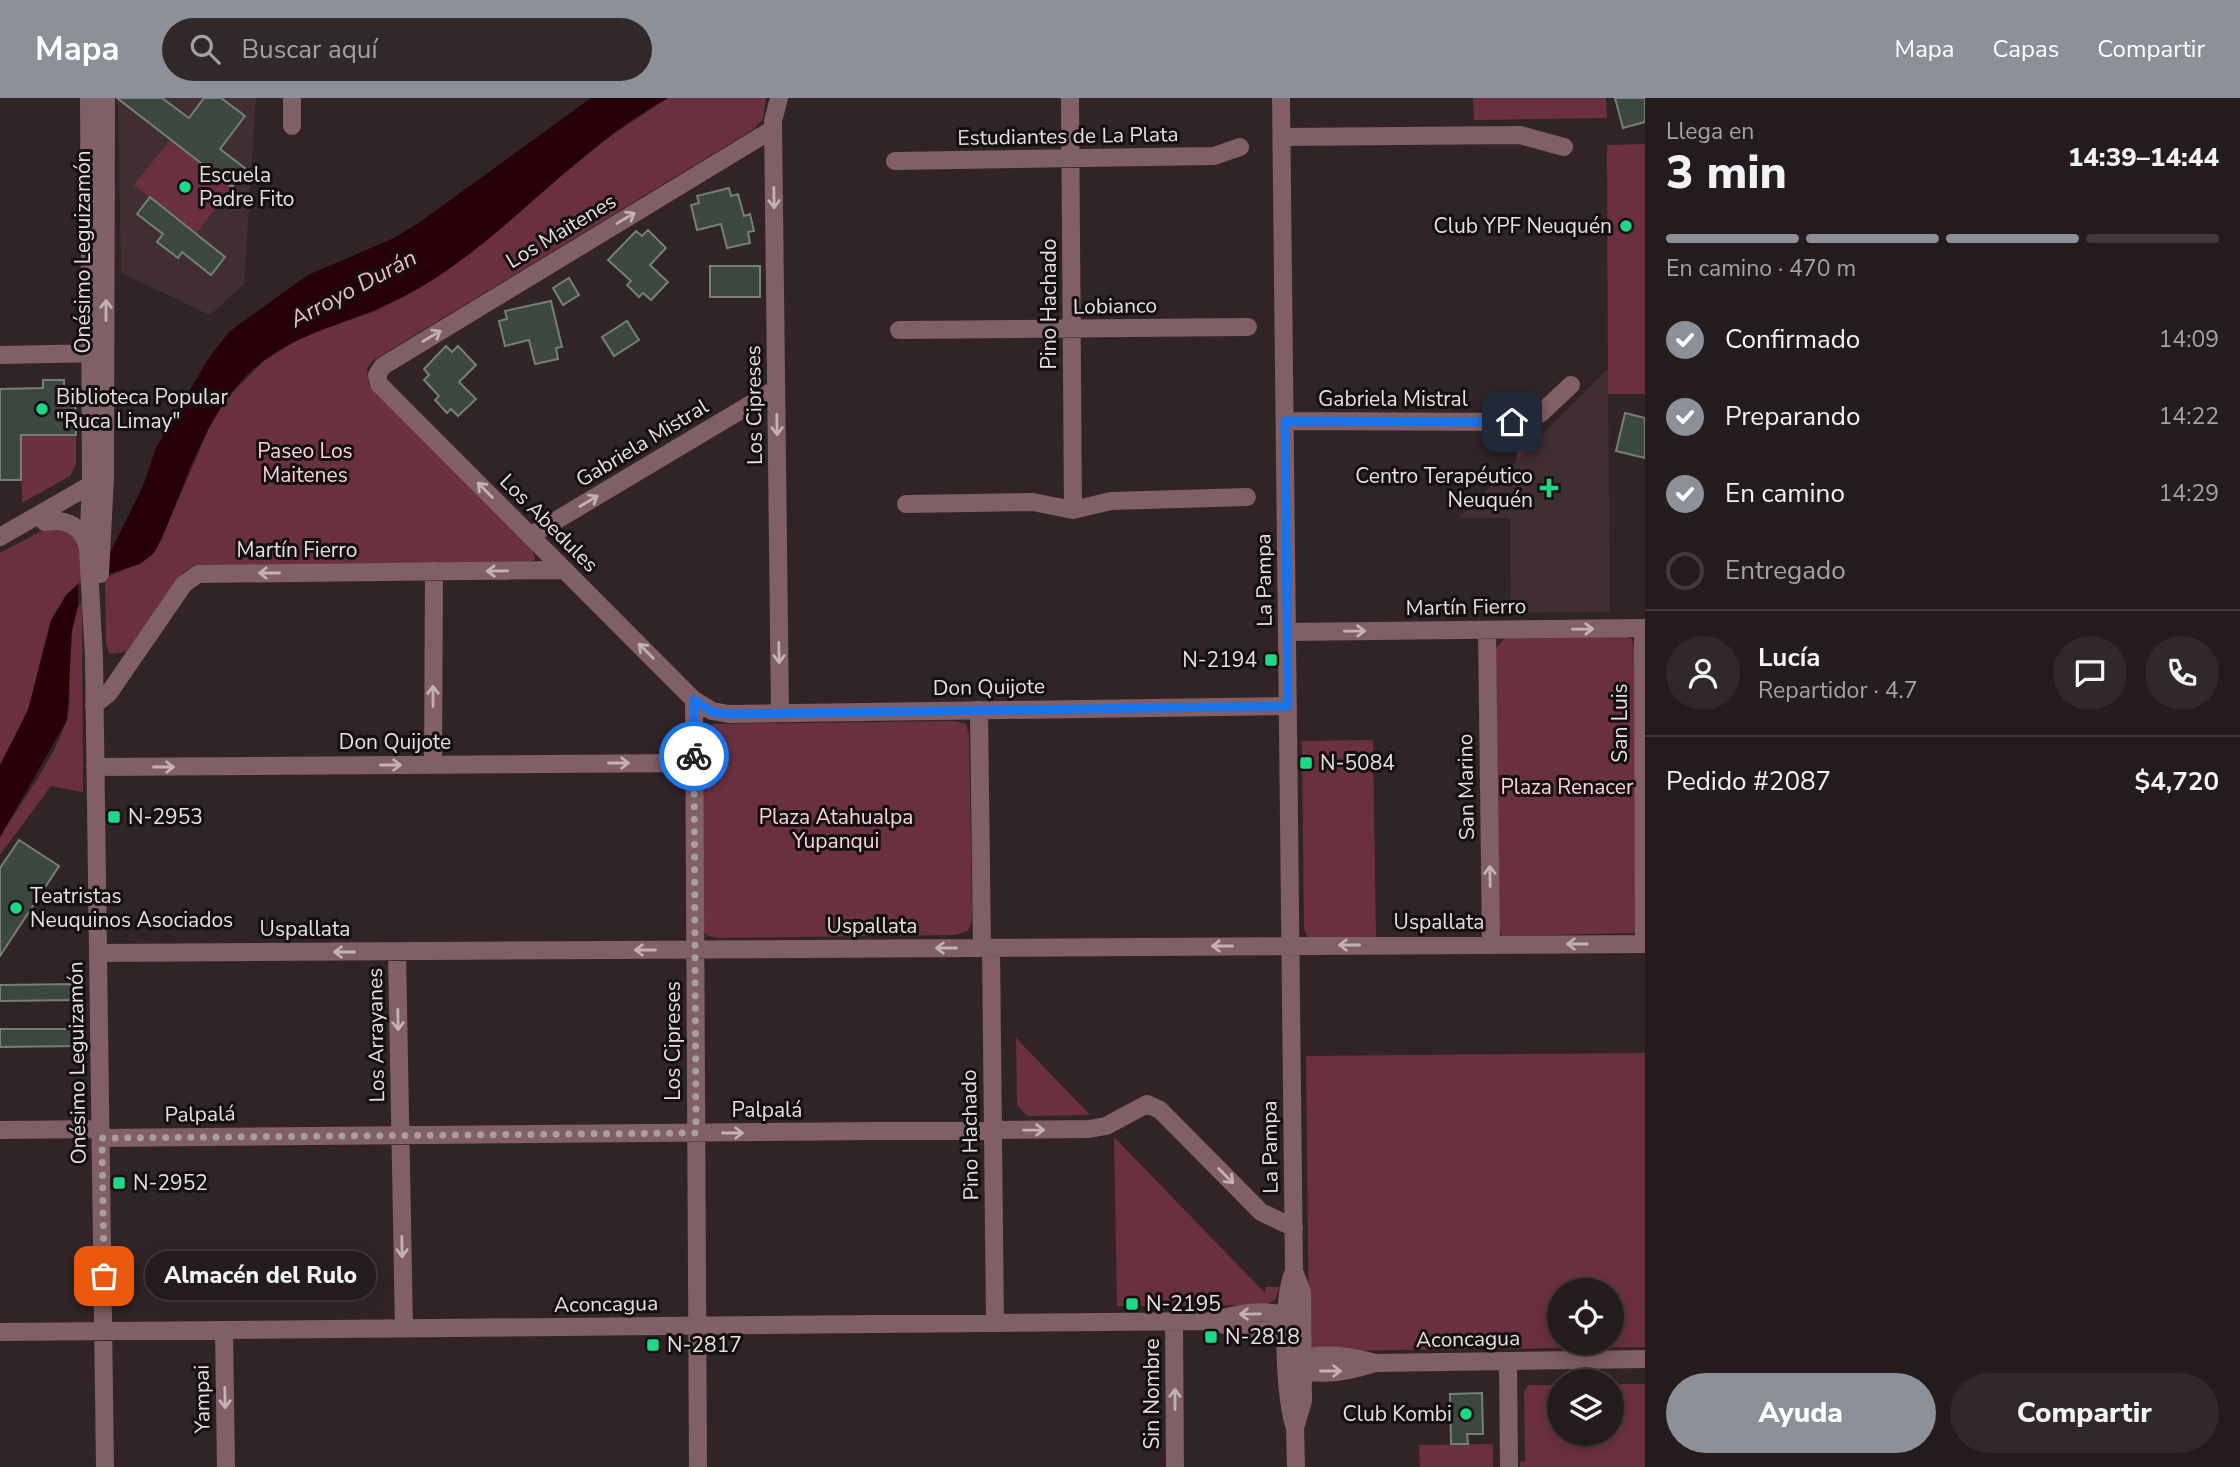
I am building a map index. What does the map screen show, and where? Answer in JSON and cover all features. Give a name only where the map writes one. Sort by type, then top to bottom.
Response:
[{"type":"street","name":"Onésimo Leguizamón","points":[[89,98],[98,353]]},
{"type":"street","name":"Onésimo Leguizamón","points":[[94,658],[99,623],[98,353],[106,98]]},
{"type":"street","points":[[292,98],[292,126]]},
{"type":"street","name":"Los Cipreses","points":[[779,98],[774,109],[773,129],[780,713]]},
{"type":"street","name":"Pino Hachado","points":[[1070,98],[1073,510]]},
{"type":"street","name":"La Pampa","points":[[1281,98],[1294,1228],[1294,1271],[1288,1286],[1298,1364],[1288,1406],[1296,1428],[1296,1467]]},
{"type":"street","name":"Los Maitenes","points":[[377,375],[383,366],[773,129]]},
{"type":"street","points":[[1282,137],[1520,135],[1564,147]]},
{"type":"street","name":"Estudiantes de La Plata","points":[[895,161],[1214,156],[1240,147]]},
{"type":"street","name":"Lobianco","points":[[898,330],[1248,327]]},
{"type":"street","points":[[0,355],[98,353]]},
{"type":"street","name":"Los Abedules","points":[[377,375],[382,387],[694,700]]},
{"type":"street","name":"Gabriela Mistral","points":[[1285,421],[1520,422],[1534,418],[1572,385]]},
{"type":"street","name":"Gabriela Mistral","points":[[530,536],[776,389]]},
{"type":"street","name":"Onésimo Leguizamón","points":[[98,487],[88,549],[94,658],[106,1467]]},
{"type":"street","points":[[0,539],[45,522],[98,487]]},
{"type":"street","points":[[0,539],[98,487]]},
{"type":"street","points":[[906,504],[1033,502],[1073,510],[1111,501],[1247,497]]},
{"type":"street","points":[[45,522],[71,523],[83,536],[88,549]]},
{"type":"street","name":"Martín Fierro","points":[[94,705],[108,692],[184,584],[194,575],[565,570]]},
{"type":"street","points":[[433,765],[434,572]]},
{"type":"street","name":"Martín Fierro","points":[[1287,632],[1644,628]]},
{"type":"street","name":"San Luis","points":[[1644,628],[1644,944]]},
{"type":"street","name":"San Marino","points":[[1487,630],[1491,944]]},
{"type":"street","name":"Los Cipreses","points":[[694,700],[698,1467]]},
{"type":"street","name":"Don Quijote","points":[[694,700],[720,713],[1288,706]]},
{"type":"street","name":"Pino Hachado","points":[[979,710],[993,1130],[995,1323]]},
{"type":"street","name":"Don Quijote","points":[[95,767],[694,763]]},
{"type":"street","name":"Uspallata","points":[[99,953],[1644,944]]},
{"type":"street","name":"Los Arrayanes","points":[[397,951],[404,1328]]},
{"type":"street","name":"Palpalá","points":[[0,1130],[400,1135],[1095,1129],[1140,1106],[1154,1106],[1266,1216],[1294,1228]]},
{"type":"street","name":"Aconcagua","points":[[0,1332],[1174,1321],[1213,1321],[1234,1328],[1293,1322]]},
{"type":"street","name":"Sin Nombre","points":[[1174,1321],[1175,1467]]},
{"type":"street","name":"Yampai","points":[[224,1330],[226,1467]]},
{"type":"street","name":"Aconcagua","points":[[1298,1364],[1345,1371],[1375,1363],[1645,1359]]},
{"type":"street","points":[[1508,1361],[1509,1467]]},
{"type":"shaded area","name":"Escuela Padre Fito","points":[[118,98],[256,98],[244,284],[210,315],[121,273]]},
{"type":"shaded area","name":"Centro Terapéutico Neuquén","points":[[1608,369],[1610,612],[1511,613],[1510,518],[1459,518]]},
{"type":"green space","name":"Paseo Los Maitenes","points":[[668,98],[766,98],[763,119],[754,129],[372,361],[367,369],[369,386],[533,550],[535,560],[194,565],[181,574],[126,652],[110,654],[106,644],[105,578],[130,567],[160,542],[210,426],[227,398],[264,361],[301,337],[376,311],[430,281],[612,135]]},
{"type":"green space","points":[[1473,98],[1606,98],[1607,118],[1474,120]]},
{"type":"green space","points":[[170,140],[232,187],[196,234],[134,185]]},
{"type":"green space","name":"Club YPF Neuquén","points":[[1645,144],[1645,394],[1608,394],[1607,145]]},
{"type":"green space","points":[[21,423],[76,435],[76,464],[70,476],[22,503]]},
{"type":"green space","points":[[1516,435],[1542,435],[1517,461]]},
{"type":"green space","points":[[64,527],[81,544],[81,581],[68,595],[52,622],[29,706],[0,765],[0,553],[45,529]]},
{"type":"green space","points":[[82,602],[83,792],[51,786],[0,855],[0,837],[49,759],[64,728],[69,702],[72,625]]},
{"type":"green space","name":"Plaza Renacer","points":[[1624,636],[1632,639],[1635,650],[1635,933],[1502,936],[1499,926],[1496,648],[1506,637]]},
{"type":"green space","name":"Plaza Atahualpa Yupanqui","points":[[955,721],[966,724],[969,735],[972,919],[968,931],[955,935],[717,938],[706,935],[703,929],[703,728],[712,724]]},
{"type":"green space","points":[[1373,740],[1376,939],[1308,938],[1304,929],[1302,741]]},
{"type":"green space","points":[[1016,1038],[1090,1115],[1027,1116],[1017,1105]]},
{"type":"green space","points":[[1645,1053],[1645,1347],[1624,1347],[1624,1278],[1547,1278],[1547,1348],[1324,1351],[1312,1347],[1309,1337],[1306,1056]]},
{"type":"green space","points":[[1114,1137],[1265,1293],[1266,1287],[1280,1287],[1275,1300],[1265,1305],[1117,1306]]},
{"type":"green space","points":[[1624,1384],[1645,1384],[1645,1467],[1520,1467],[1520,1462],[1525,1461],[1524,1392],[1528,1385],[1547,1385],[1547,1446],[1624,1446]]},
{"type":"green space","points":[[1493,1444],[1493,1467],[1420,1467],[1419,1445]]},
{"type":"water","name":"Arroyo Durán","points":[[591,98],[668,98],[599,144],[504,226],[437,277],[401,298],[300,339],[263,361],[234,390],[213,421],[153,554],[140,564],[109,574],[109,555],[143,486],[156,448],[208,359],[230,331],[308,275],[394,238],[420,222]]},
{"type":"water","points":[[78,584],[78,606],[72,631],[67,720],[0,837],[0,765],[28,710],[51,620],[66,595]]},
{"type":"building","points":[[117,98],[162,98],[189,118],[204,98],[221,98],[245,116],[220,149],[246,169],[232,187]]},
{"type":"building","points":[[1615,98],[1645,98],[1645,122],[1623,128]]},
{"type":"building","points":[[729,188],[731,196],[738,194],[744,216],[750,214],[754,231],[748,232],[750,243],[727,248],[721,224],[697,230],[691,205],[699,203],[697,196]]},
{"type":"building","points":[[150,197],[225,257],[211,275],[182,252],[178,258],[157,242],[163,234],[137,214]]},
{"type":"building","points":[[648,230],[666,248],[650,265],[668,282],[651,300],[643,293],[639,297],[627,285],[631,281],[608,260],[636,231],[642,236]]},
{"type":"building","points":[[710,266],[760,266],[760,297],[710,297]]},
{"type":"building","points":[[569,278],[579,295],[563,305],[553,288]]},
{"type":"building","points":[[551,301],[562,347],[556,348],[558,359],[535,364],[529,340],[505,346],[499,321],[507,319],[505,311]]},
{"type":"building","points":[[627,321],[639,340],[614,356],[602,337]]},
{"type":"building","points":[[446,346],[452,352],[458,346],[476,365],[459,382],[476,399],[458,416],[451,409],[447,413],[435,400],[439,396],[424,380],[429,375],[424,369]]},
{"type":"building","points":[[43,380],[64,380],[64,388],[75,387],[76,435],[21,435],[21,480],[0,480],[0,389],[43,388]]},
{"type":"building","points":[[1625,413],[1645,418],[1645,458],[1616,451]]},
{"type":"building","name":"Teatristas Neuquinos Asociados","points":[[19,840],[59,866],[0,956],[0,868]]},
{"type":"building","points":[[77,984],[77,1000],[0,1001],[0,985]]},
{"type":"building","points":[[0,1029],[78,1029],[78,1046],[0,1047]]},
{"type":"building","name":"Club Kombi","points":[[1482,1393],[1483,1434],[1467,1434],[1468,1444],[1451,1444],[1450,1394]]},
{"type":"way so far","points":[[104,1276],[102,1138],[696,1133],[694,756]]},
{"type":"place","name":"Escuela Padre Fito","points":[[185,187]]},
{"type":"place","name":"Club YPF Neuquén","points":[[1626,226]]},
{"type":"place","name":"Biblioteca Popular \"Ruca Limay\"","points":[[42,409]]},
{"type":"place","name":"Centro Terapéutico Neuquén","points":[[1549,488]]},
{"type":"place","name":"N-2194","points":[[1271,660]]},
{"type":"place","name":"N-5084","points":[[1306,763]]},
{"type":"place","name":"N-2953","points":[[114,817]]},
{"type":"place","name":"Teatristas Neuquinos Asociados","points":[[16,908]]},
{"type":"place","name":"N-2952","points":[[119,1183]]},
{"type":"place","name":"Almacén del Rulo","points":[[104,1276]]},
{"type":"place","name":"N-2195","points":[[1132,1304]]},
{"type":"place","name":"N-2818","points":[[1211,1337]]},
{"type":"place","name":"N-2817","points":[[653,1345]]},
{"type":"place","name":"Club Kombi","points":[[1466,1414]]},
{"type":"route","points":[[694,756],[694,700],[712,712],[729,714],[1288,706],[1285,421],[1512,422]]}]
